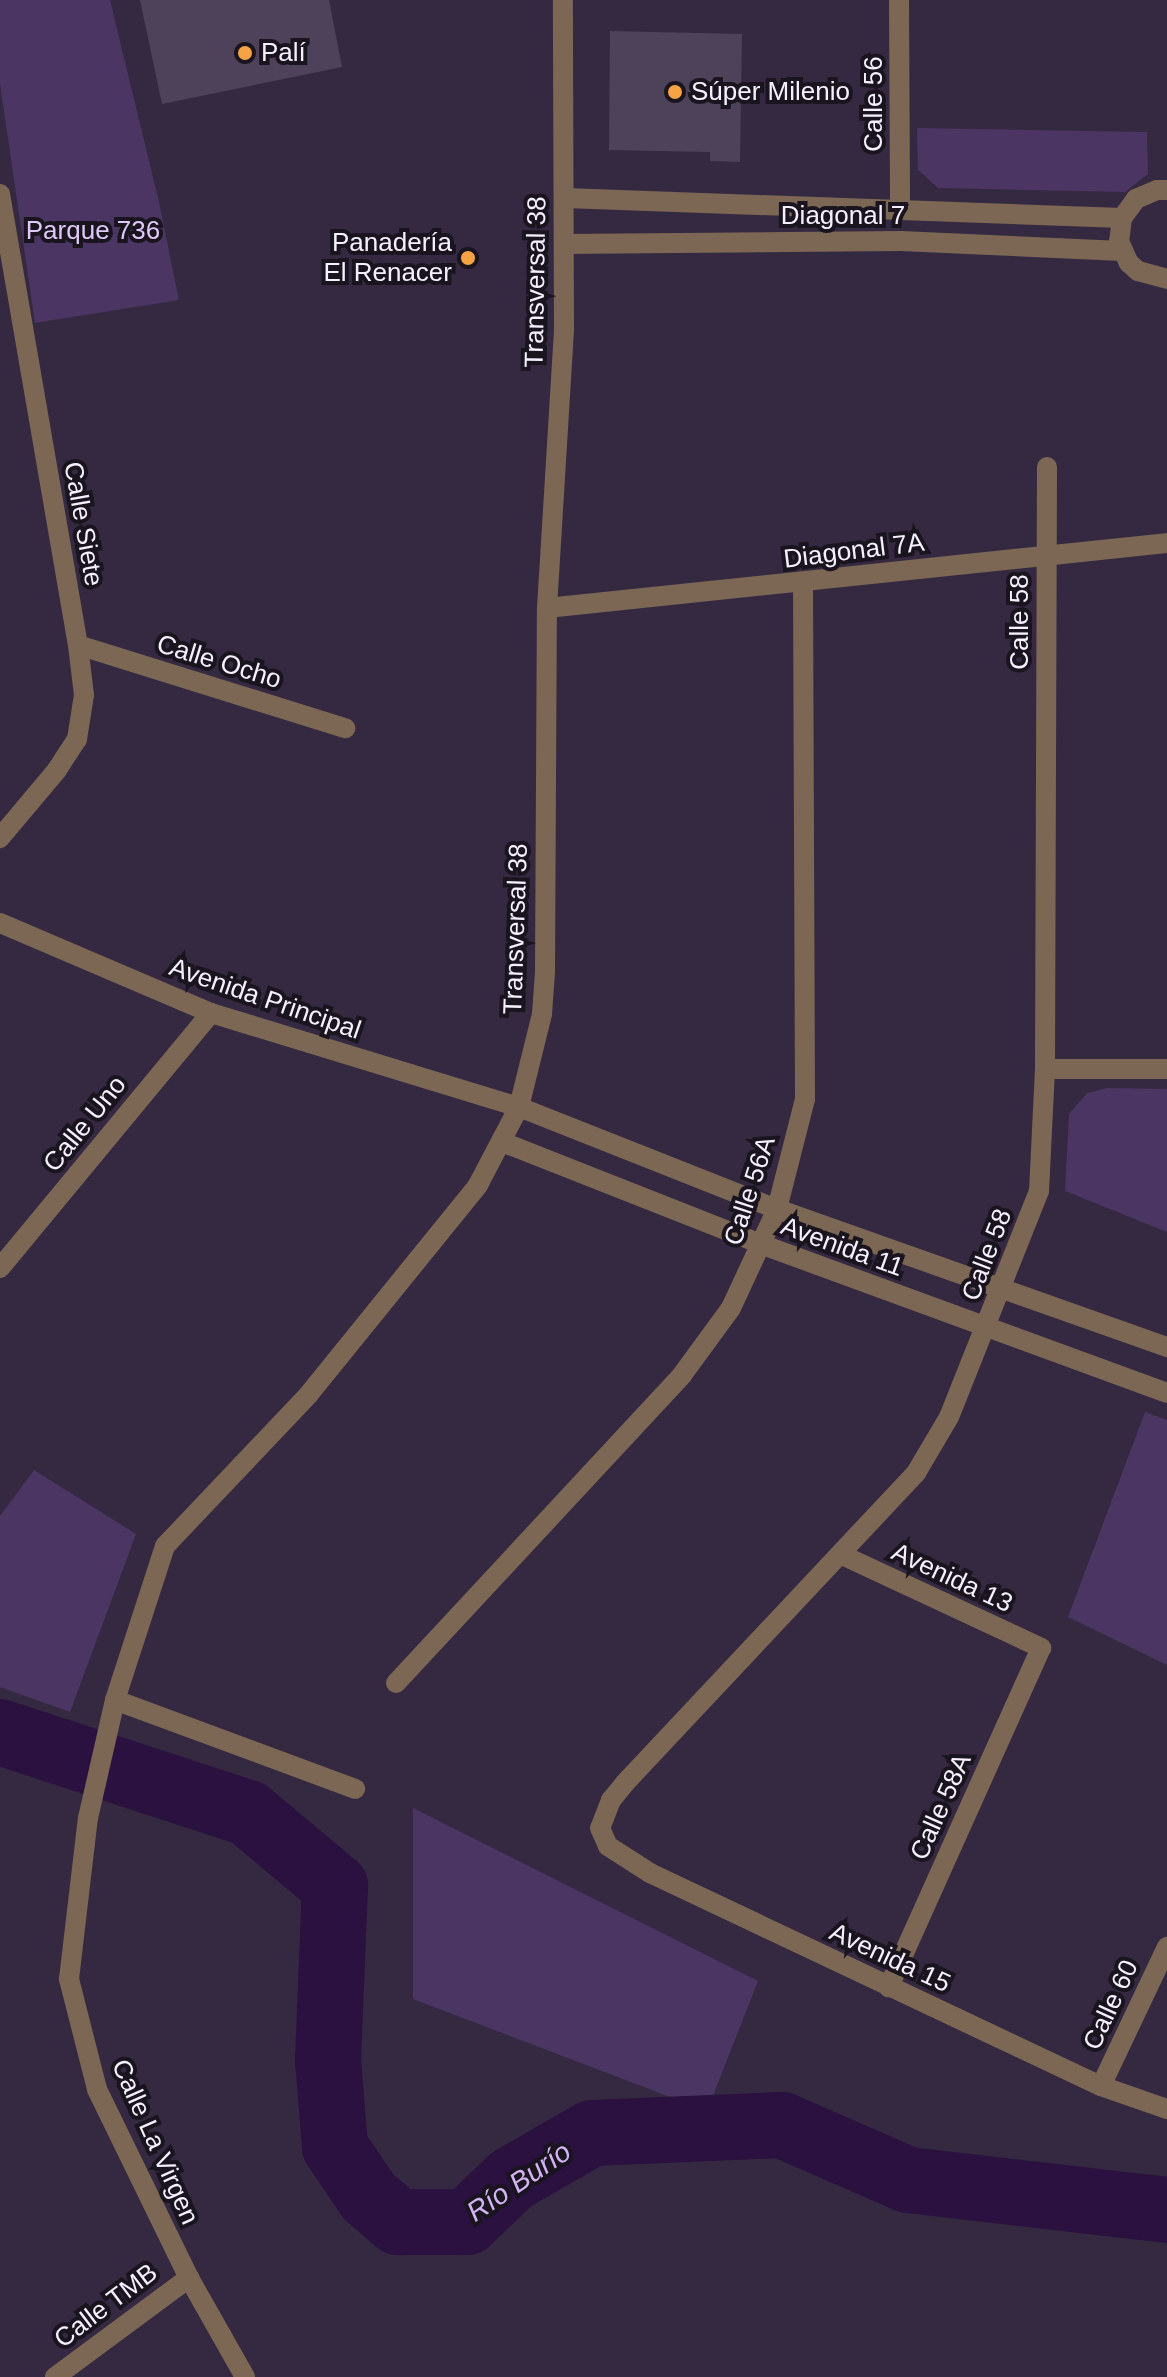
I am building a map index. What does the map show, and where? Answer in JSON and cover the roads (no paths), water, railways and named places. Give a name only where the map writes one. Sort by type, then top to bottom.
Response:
[{"type":"street","name":"Transversal 38","points":[[109,1723],[165,1546],[309,1394],[478,1185],[519,1107],[542,1014],[545,972],[547,608],[564,329],[563,0]]},
{"type":"street","name":"Calle 56","points":[[899,0],[901,241]]},
{"type":"street","points":[[1167,190],[1157,190],[1136,199],[1122,218],[1119,241],[1122,251],[1138,271],[1167,279]]},
{"type":"street","name":"Calle Siete","points":[[0,194],[84,695],[77,739],[57,770],[0,838]]},
{"type":"street","name":"Diagonal 7","points":[[565,198],[1122,218]]},
{"type":"street","name":"Diagonal 7","points":[[564,244],[901,241],[1122,251]]},
{"type":"street","name":"Calle 58","points":[[600,1836],[603,1816],[625,1783],[916,1473],[949,1417],[988,1328],[1039,1191],[1045,1069],[1047,467]]},
{"type":"street","name":"Diagonal 7A","points":[[547,608],[1167,543]]},
{"type":"street","name":"Calle 56A","points":[[396,1683],[682,1375],[731,1308],[763,1245],[777,1209],[805,1099],[803,583]]},
{"type":"street","name":"Calle Ocho","points":[[78,645],[345,728]]},
{"type":"street","name":"Avenida Principal","points":[[0,923],[211,1013],[519,1107]]},
{"type":"street","name":"Calle Uno","points":[[0,1268],[211,1013]]},
{"type":"street","points":[[1045,1069],[1167,1069]]},
{"type":"street","name":"Avenida 11","points":[[519,1107],[777,1209],[1002,1286],[1167,1347]]},
{"type":"street","name":"Avenida 11","points":[[502,1142],[763,1245],[1167,1393]]},
{"type":"street","name":"Avenida 13","points":[[842,1555],[1041,1648]]},
{"type":"street","name":"Calle 58A","points":[[889,1987],[1041,1648]]},
{"type":"street","points":[[115,1700],[355,1789]]},
{"type":"street","name":"Calle La Virgen","points":[[109,1723],[88,1818],[69,1979],[97,2089],[189,2278],[245,2377]]},
{"type":"street","name":"Avenida 15","points":[[600,1836],[621,1856],[650,1873],[1101,2086],[1167,2109]]},
{"type":"street","name":"Calle 60","points":[[1101,2086],[1167,1947]]},
{"type":"street","name":"Calle TMB","points":[[55,2377],[189,2278]]},
{"type":"waterway","name":"Río Burío","points":[[0,1732],[248,1813],[335,1886],[328,2060],[335,2147],[368,2196],[398,2222],[467,2222],[512,2179],[592,2133],[782,2125],[908,2180],[1167,2210]]},
{"type":"place","name":"Palí","points":[[245,53]]},
{"type":"place","name":"Súper Milenio","points":[[675,92]]},
{"type":"place","name":"Panadería El Renacer","points":[[468,258]]},
{"type":"park label","name":"Parque 736","points":[[93,231]]}]
